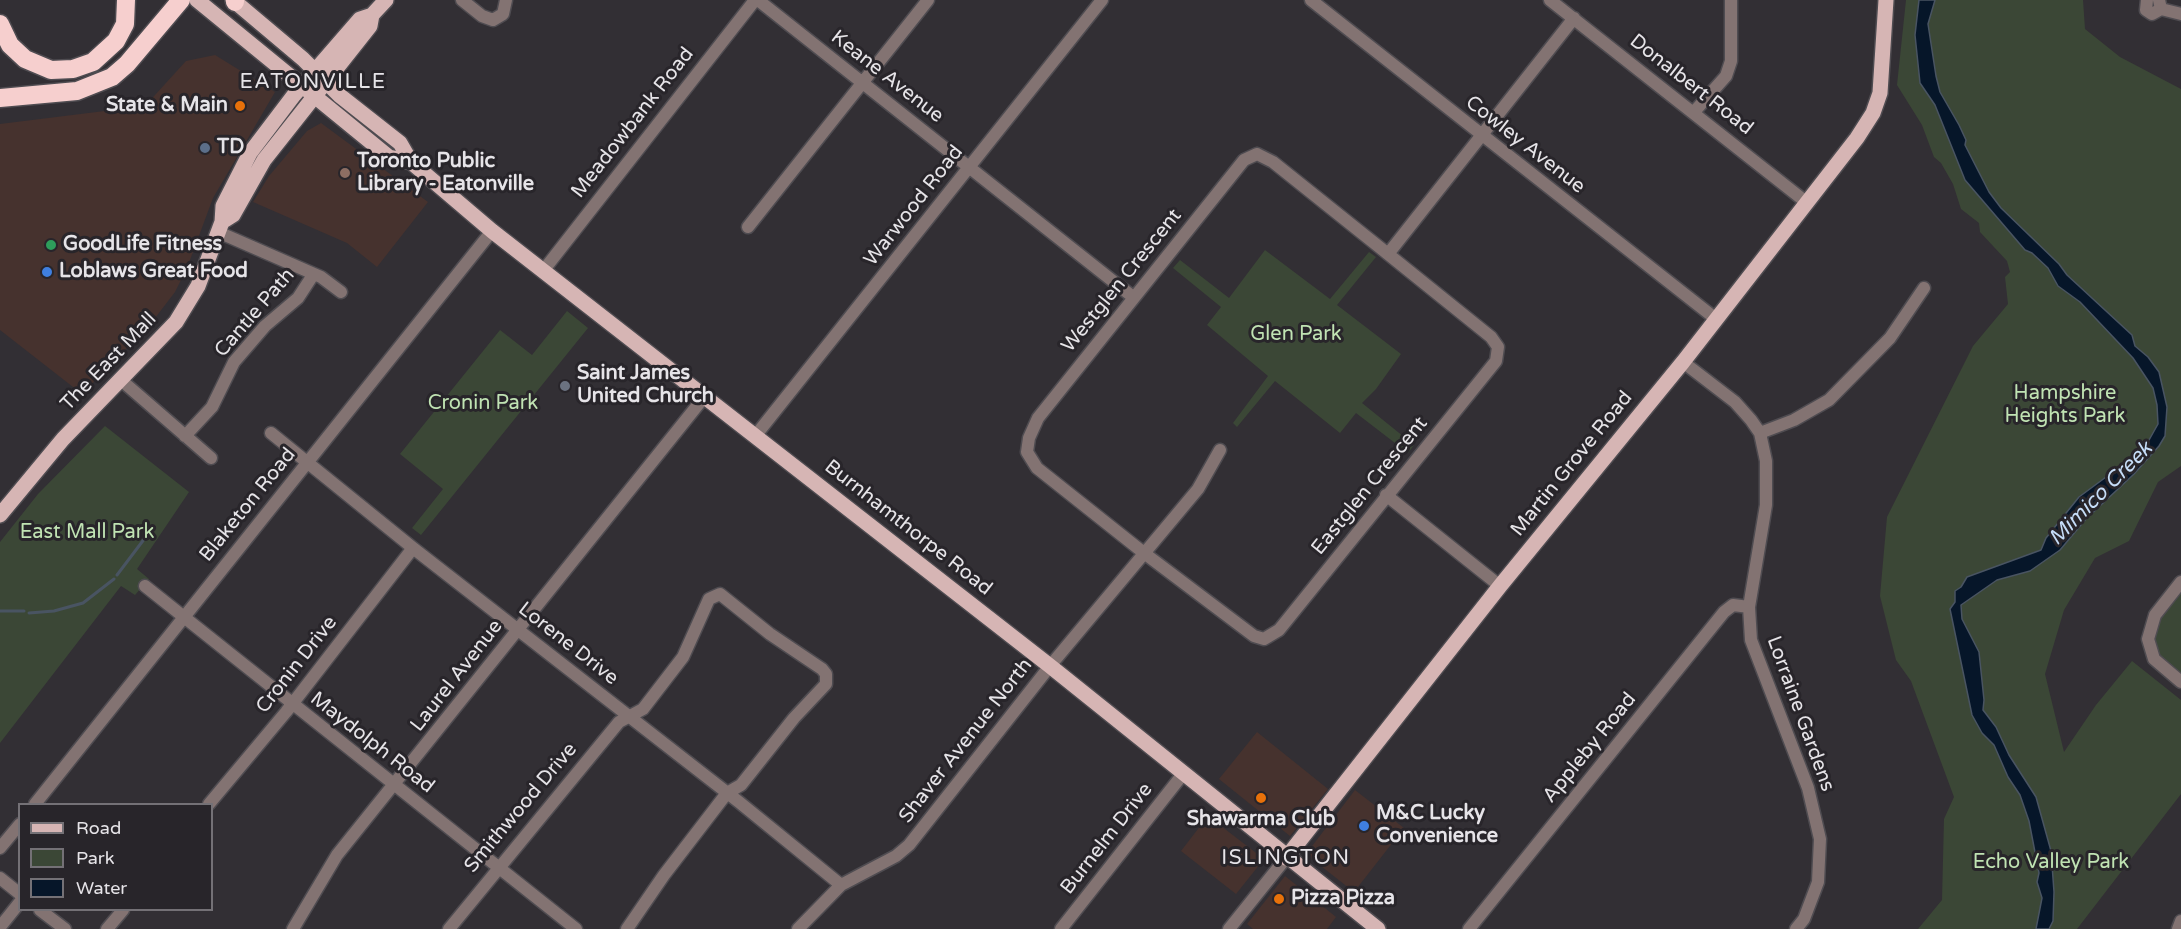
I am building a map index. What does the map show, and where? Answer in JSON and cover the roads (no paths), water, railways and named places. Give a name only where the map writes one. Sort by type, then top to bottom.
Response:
[{"type":"highway","points":[[0,24],[10,45],[24,59],[51,69],[73,69],[93,62],[116,41],[125,24],[126,0]]},
{"type":"highway","points":[[0,98],[77,91],[112,77],[128,64],[181,0]]},
{"type":"main road","name":"Burnhamthorpe Road","points":[[197,0],[388,157],[411,162]]},
{"type":"main road","name":"Burnhamthorpe Road","points":[[234,0],[321,76],[339,95],[400,143],[411,162],[492,231],[1050,666],[1286,858],[1378,929]]},
{"type":"main road","name":"The East Mall","points":[[0,515],[63,439],[181,315],[198,286],[220,227],[223,206],[249,153],[303,86],[321,76],[370,26],[372,15],[386,0]]},
{"type":"main road","name":"Martin Grove Road","points":[[1286,858],[1500,586],[1683,362],[1857,138],[1873,113],[1882,74],[1886,0]]},
{"type":"main road","name":"The East Mall","points":[[220,227],[233,215],[264,160],[315,97],[321,76]]},
{"type":"street","points":[[462,0],[482,16],[493,20],[503,14],[506,0]]},
{"type":"street","name":"Keane Avenue","points":[[756,0],[1133,297]]},
{"type":"street","name":"Meadowbank Road","points":[[543,271],[756,0]]},
{"type":"street","points":[[748,227],[928,0]]},
{"type":"street","name":"Warwood Road","points":[[756,435],[1102,0]]},
{"type":"street","name":"Cowley Avenue","points":[[1311,0],[1716,319]]},
{"type":"street","name":"Donalbert Road","points":[[1550,0],[1806,202]]},
{"type":"street","points":[[1694,112],[1726,76],[1731,61],[1731,0]]},
{"type":"street","points":[[2147,0],[2145,7],[2150,14],[2155,14],[2160,4],[2181,14]]},
{"type":"street","points":[[1388,254],[1574,18]]},
{"type":"street","name":"Westglen Crescent","points":[[1144,553],[1037,468],[1027,452],[1029,438],[1038,418],[1244,160],[1257,154],[1273,162],[1388,254]]},
{"type":"street","name":"Cantle Path","points":[[220,227],[328,281],[341,292]]},
{"type":"street","name":"Blaketon Road","points":[[36,803],[492,231]]},
{"type":"street","name":"Eastglen Crescent","points":[[1144,553],[1254,636],[1267,638],[1279,630],[1496,361],[1498,347],[1491,337],[1388,254]]},
{"type":"street","name":"Cantle Path","points":[[185,436],[212,407],[234,362],[265,326],[298,298],[313,275]]},
{"type":"street","points":[[1760,433],[1794,420],[1829,400],[1890,338],[1924,288]]},
{"type":"street","name":"Lorraine Gardens","points":[[1683,362],[1735,402],[1760,433],[1766,461],[1767,483],[1749,607],[1751,640],[1808,788],[1820,839],[1818,882],[1804,919],[1796,929]]},
{"type":"street","points":[[121,380],[211,458]]},
{"type":"street","name":"Laurel Avenue","points":[[293,929],[337,855],[395,786],[705,396]]},
{"type":"street","name":"Lorene Drive","points":[[271,433],[413,548],[728,793],[841,885]]},
{"type":"street","name":"Shaver Avenue North","points":[[798,929],[841,885],[896,856],[909,845],[1050,666],[1198,489],[1220,450]]},
{"type":"street","points":[[1386,495],[1500,586]]},
{"type":"street","name":"Cronin Drive","points":[[210,803],[291,705],[413,548]]},
{"type":"street","points":[[2181,582],[2155,615],[2148,639],[2154,659],[2181,682]]},
{"type":"street","name":"Maydolph Road","points":[[145,586],[291,705],[576,929]]},
{"type":"street","name":"Smithwood Drive","points":[[449,929],[498,866],[611,731],[628,716],[644,709],[678,666],[709,599],[715,594],[724,596],[770,634],[814,662],[826,674],[826,684],[794,718],[741,784],[728,793]]},
{"type":"street","name":"Appleby Road","points":[[1468,929],[1724,612],[1732,605],[1749,607]]},
{"type":"street","name":"Burnelm Drive","points":[[1061,929],[1183,774]]},
{"type":"street","points":[[627,929],[728,793]]},
{"type":"street","points":[[0,848],[18,826]]},
{"type":"street","name":"Martin Grove Road","points":[[1229,929],[1286,858]]},
{"type":"street","points":[[0,878],[18,892]]},
{"type":"street","points":[[0,927],[18,904]]},
{"type":"street","points":[[42,911],[65,929]]},
{"type":"street","points":[[107,929],[121,911]]},
{"type":"street","points":[[2178,929],[2181,921]]},
{"type":"water","name":"Mimico Creek","points":[[1919,0],[1935,0],[1928,24],[1940,92],[1959,125],[1966,140],[1965,145],[1989,192],[2001,208],[2059,264],[2067,275],[2132,335],[2135,346],[2148,357],[2159,372],[2167,407],[2165,436],[2159,446],[2134,474],[2086,519],[2060,550],[2030,571],[1997,580],[1961,605],[1962,619],[1979,652],[1983,710],[1996,727],[2009,755],[2036,797],[2051,851],[2054,892],[2053,921],[2049,929],[2036,929],[2042,898],[2037,882],[2039,873],[2029,821],[2020,795],[2008,777],[1994,745],[1982,733],[1972,715],[1950,609],[1955,602],[1955,591],[1961,587],[1967,577],[2041,550],[2046,538],[2079,497],[2144,449],[2158,424],[2157,405],[2153,388],[2133,358],[2080,302],[2058,286],[2048,268],[2032,253],[2025,250],[1965,180],[1935,105],[1920,83],[1915,35]]},
{"type":"waterway","points":[[117,575],[145,538]]},
{"type":"waterway","points":[[29,613],[54,611],[83,603],[114,579]]},
{"type":"waterway","points":[[0,611],[24,611]]},
{"type":"place","name":"State & Main","points":[[240,106]]},
{"type":"place","name":"TD","points":[[205,148]]},
{"type":"place","name":"Toronto Public Library - Eatonville","points":[[345,173]]},
{"type":"place","name":"GoodLife Fitness","points":[[51,245]]},
{"type":"place","name":"Loblaws Great Food","points":[[47,272]]},
{"type":"place","name":"Saint James United Church","points":[[565,386]]},
{"type":"place","name":"Shawarma Club","points":[[1261,798]]},
{"type":"place","name":"M&C Lucky Convenience","points":[[1364,826]]},
{"type":"place","name":"Pizza Pizza","points":[[1279,899]]},
{"type":"district","name":"EATONVILLE","points":[[313,82]]},
{"type":"district","name":"ISLINGTON","points":[[1286,858]]},
{"type":"park label","name":"Glen Park","points":[[1296,335]]},
{"type":"park label","name":"Cronin Park","points":[[483,404]]},
{"type":"park label","name":"Hampshire Heights Park","points":[[2065,406]]},
{"type":"park label","name":"East Mall Park","points":[[87,533]]},
{"type":"park label","name":"Echo Valley Park","points":[[2051,863]]}]
